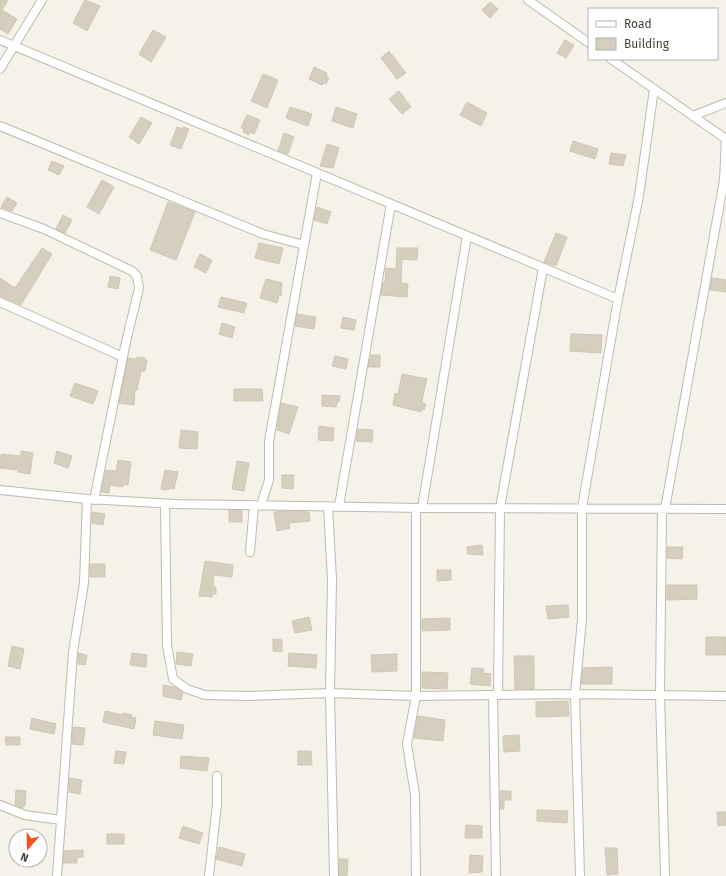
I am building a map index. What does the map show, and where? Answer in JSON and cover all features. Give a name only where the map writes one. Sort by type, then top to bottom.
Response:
[{"type":"street","points":[[0,69],[42,0]]},
{"type":"street","points":[[528,0],[588,42]]},
{"type":"street","points":[[0,40],[618,299]]},
{"type":"street","points":[[612,60],[726,139],[724,180],[663,509],[660,695],[665,876]]},
{"type":"street","points":[[580,876],[575,694],[582,619],[582,508],[618,299],[638,196],[654,89]]},
{"type":"street","points":[[693,116],[726,103]]},
{"type":"street","points":[[0,126],[263,234],[304,245]]},
{"type":"street","points":[[250,552],[257,505],[269,480],[269,441],[317,173]]},
{"type":"street","points":[[339,506],[391,204]]},
{"type":"street","points":[[0,213],[44,230],[132,271],[137,276],[138,288],[91,500],[84,583],[73,652],[57,876]]},
{"type":"street","points":[[416,876],[415,795],[407,744],[416,696],[419,508],[467,236]]},
{"type":"street","points":[[496,876],[496,695],[500,508],[543,268]]},
{"type":"street","points":[[0,302],[123,357]]},
{"type":"street","points":[[0,490],[91,500],[165,504],[419,508],[726,509]]},
{"type":"street","points":[[165,504],[167,645],[173,679],[187,689],[205,695],[248,696],[330,693],[416,696],[575,694],[726,696]]},
{"type":"street","points":[[328,506],[332,579],[330,693],[334,876]]},
{"type":"street","points":[[209,876],[218,804],[217,776]]},
{"type":"street","points":[[0,805],[25,815],[61,820]]},
{"type":"building","points":[[0,0],[8,0],[2,10],[17,19],[8,34],[0,29]]},
{"type":"building","points":[[85,0],[100,6],[87,31],[73,23]]},
{"type":"building","points":[[490,2],[498,9],[490,18],[482,10]]},
{"type":"building","points":[[153,30],[166,37],[151,62],[139,54]]},
{"type":"building","points":[[565,40],[574,45],[566,58],[557,53]]},
{"type":"building","points":[[389,51],[406,73],[397,79],[381,58]]},
{"type":"building","points":[[314,67],[327,73],[326,77],[329,78],[326,84],[323,83],[322,85],[309,79]]},
{"type":"building","points":[[263,74],[278,80],[267,108],[251,101]]},
{"type":"building","points":[[399,91],[411,107],[402,114],[389,99]]},
{"type":"building","points":[[467,102],[487,113],[481,126],[460,115]]},
{"type":"building","points":[[290,107],[312,114],[308,126],[286,118]]},
{"type":"building","points":[[336,107],[357,114],[353,128],[332,121]]},
{"type":"building","points":[[247,115],[260,120],[254,134],[250,132],[249,135],[243,132],[244,129],[241,128]]},
{"type":"building","points":[[141,117],[152,123],[139,144],[129,137]]},
{"type":"building","points":[[177,127],[189,129],[181,149],[170,145]]},
{"type":"building","points":[[284,133],[294,137],[288,154],[278,151]]},
{"type":"building","points":[[573,141],[598,149],[595,159],[570,151]]},
{"type":"building","points":[[327,144],[339,148],[333,168],[320,166]]},
{"type":"building","points":[[611,153],[626,155],[623,166],[609,164]]},
{"type":"building","points":[[52,161],[64,166],[59,175],[48,170]]},
{"type":"building","points":[[102,180],[114,187],[99,214],[87,207]]},
{"type":"building","points":[[7,197],[17,203],[12,211],[1,207]]},
{"type":"building","points":[[168,202],[195,212],[176,260],[150,250]]},
{"type":"building","points":[[317,207],[331,212],[327,224],[314,220]]},
{"type":"building","points":[[63,215],[72,220],[65,233],[56,229]]},
{"type":"building","points":[[556,233],[567,237],[556,266],[544,262]]},
{"type":"building","points":[[259,243],[283,248],[279,264],[255,258]]},
{"type":"building","points":[[42,248],[52,254],[21,305],[0,296],[0,278],[15,288]]},
{"type":"building","points":[[397,248],[418,248],[417,260],[402,259],[401,283],[408,284],[407,297],[381,295],[383,282],[385,282],[386,268],[396,269]]},
{"type":"building","points":[[200,254],[212,260],[206,273],[194,267]]},
{"type":"building","points":[[110,276],[120,278],[118,289],[108,287]]},
{"type":"building","points":[[712,278],[726,280],[726,292],[710,290]]},
{"type":"building","points":[[266,279],[282,283],[281,296],[279,295],[277,303],[260,298]]},
{"type":"building","points":[[221,297],[247,303],[244,313],[218,307]]},
{"type":"building","points":[[297,314],[316,317],[314,329],[295,326]]},
{"type":"building","points":[[343,317],[356,320],[354,330],[341,328]]},
{"type":"building","points":[[222,323],[235,327],[232,338],[219,334]]},
{"type":"building","points":[[571,334],[602,335],[601,353],[570,351]]},
{"type":"building","points":[[371,355],[380,355],[380,367],[368,367]]},
{"type":"building","points":[[335,356],[348,359],[346,369],[332,366]]},
{"type":"building","points":[[137,357],[145,358],[144,360],[147,360],[145,371],[141,371],[137,390],[135,390],[134,405],[119,403],[128,358],[137,359]]},
{"type":"building","points":[[402,374],[427,379],[422,400],[423,403],[426,404],[424,410],[422,409],[421,412],[393,405],[395,393],[398,394]]},
{"type":"building","points":[[75,383],[98,391],[93,404],[70,396]]},
{"type":"building","points":[[234,389],[262,389],[263,401],[234,401]]},
{"type":"building","points":[[322,395],[340,396],[336,407],[322,406]]},
{"type":"building","points":[[281,403],[298,407],[289,434],[277,430]]},
{"type":"building","points":[[319,426],[334,428],[333,441],[318,440]]},
{"type":"building","points":[[358,429],[373,430],[372,442],[356,441]]},
{"type":"building","points":[[181,430],[198,432],[197,449],[179,448]]},
{"type":"building","points":[[21,451],[33,453],[30,474],[18,472],[18,470],[0,468],[0,456],[2,454],[21,456]]},
{"type":"building","points":[[57,451],[72,456],[68,468],[54,463]]},
{"type":"building","points":[[118,460],[131,462],[128,485],[123,484],[123,487],[110,485],[109,493],[101,492],[106,470],[116,471]]},
{"type":"building","points":[[237,461],[249,463],[244,491],[232,489]]},
{"type":"building","points":[[165,470],[178,472],[174,489],[161,489]]},
{"type":"building","points":[[282,475],[294,475],[293,489],[282,488]]},
{"type":"building","points":[[229,510],[242,511],[242,522],[229,522]]},
{"type":"building","points":[[92,512],[105,514],[103,525],[92,523]]},
{"type":"building","points":[[274,512],[309,512],[310,521],[289,523],[290,528],[277,531]]},
{"type":"building","points":[[482,545],[483,555],[468,554],[467,547]]},
{"type":"building","points":[[667,547],[683,547],[682,559],[667,558]]},
{"type":"building","points":[[205,561],[233,565],[232,577],[214,575],[213,587],[216,587],[216,594],[212,594],[212,597],[199,596]]},
{"type":"building","points":[[90,564],[105,564],[105,577],[90,577]]},
{"type":"building","points":[[437,570],[451,570],[451,580],[437,581]]},
{"type":"building","points":[[667,585],[697,585],[697,599],[667,600]]},
{"type":"building","points":[[568,605],[569,617],[548,619],[546,606]]},
{"type":"building","points":[[309,617],[312,630],[295,633],[292,621]]},
{"type":"building","points":[[450,618],[450,630],[422,631],[422,619]]},
{"type":"building","points":[[706,637],[726,637],[726,655],[706,655]]},
{"type":"building","points":[[273,639],[282,640],[282,652],[273,651]]},
{"type":"building","points":[[12,646],[24,649],[20,669],[8,666]]},
{"type":"building","points":[[177,652],[193,654],[191,666],[176,664]]},
{"type":"building","points":[[78,653],[87,655],[85,665],[78,664]]},
{"type":"building","points":[[132,653],[147,655],[146,667],[130,665]]},
{"type":"building","points":[[289,653],[317,655],[316,668],[288,666]]},
{"type":"building","points":[[397,654],[397,671],[372,672],[371,655]]},
{"type":"building","points":[[514,656],[534,656],[534,689],[515,689]]},
{"type":"building","points":[[612,667],[612,684],[581,684],[583,668]]},
{"type":"building","points":[[472,668],[484,669],[483,673],[491,674],[490,686],[470,684]]},
{"type":"building","points":[[422,672],[448,673],[447,689],[422,688]]},
{"type":"building","points":[[163,685],[175,687],[183,693],[181,700],[163,696]]},
{"type":"building","points":[[568,701],[569,716],[536,717],[536,702]]},
{"type":"building","points":[[105,711],[122,715],[123,713],[132,715],[131,717],[136,718],[134,729],[103,722]]},
{"type":"building","points":[[418,716],[445,720],[443,741],[414,738]]},
{"type":"building","points":[[32,718],[56,724],[54,734],[30,729]]},
{"type":"building","points":[[155,721],[184,725],[182,739],[153,735]]},
{"type":"building","points":[[73,727],[85,728],[83,745],[72,744]]},
{"type":"building","points":[[519,735],[520,751],[504,752],[503,736]]},
{"type":"building","points":[[5,737],[20,737],[20,745],[6,745]]},
{"type":"building","points":[[116,751],[126,752],[124,764],[114,763]]},
{"type":"building","points":[[298,751],[311,751],[312,765],[298,765]]},
{"type":"building","points":[[181,756],[209,758],[207,771],[180,768]]},
{"type":"building","points":[[69,778],[82,780],[80,794],[69,792]]},
{"type":"building","points":[[16,790],[26,791],[25,806],[23,806],[23,808],[15,805]]},
{"type":"building","points":[[500,791],[511,791],[511,800],[504,800],[504,809],[500,809]]},
{"type":"building","points":[[537,810],[568,811],[567,823],[537,821]]},
{"type":"building","points":[[717,812],[726,812],[726,825],[718,826]]},
{"type":"building","points":[[466,825],[482,826],[482,838],[465,838]]},
{"type":"building","points":[[183,826],[203,833],[199,844],[179,838]]},
{"type":"building","points":[[107,834],[124,834],[124,844],[107,844]]},
{"type":"building","points":[[219,847],[245,854],[242,866],[216,859]]},
{"type":"building","points":[[605,848],[617,848],[618,874],[607,875]]},
{"type":"building","points":[[83,850],[83,857],[77,857],[77,863],[63,863],[64,851]]},
{"type":"building","points":[[470,855],[483,856],[482,872],[469,873]]},
{"type":"building","points":[[339,859],[348,859],[347,876],[339,876]]}]
